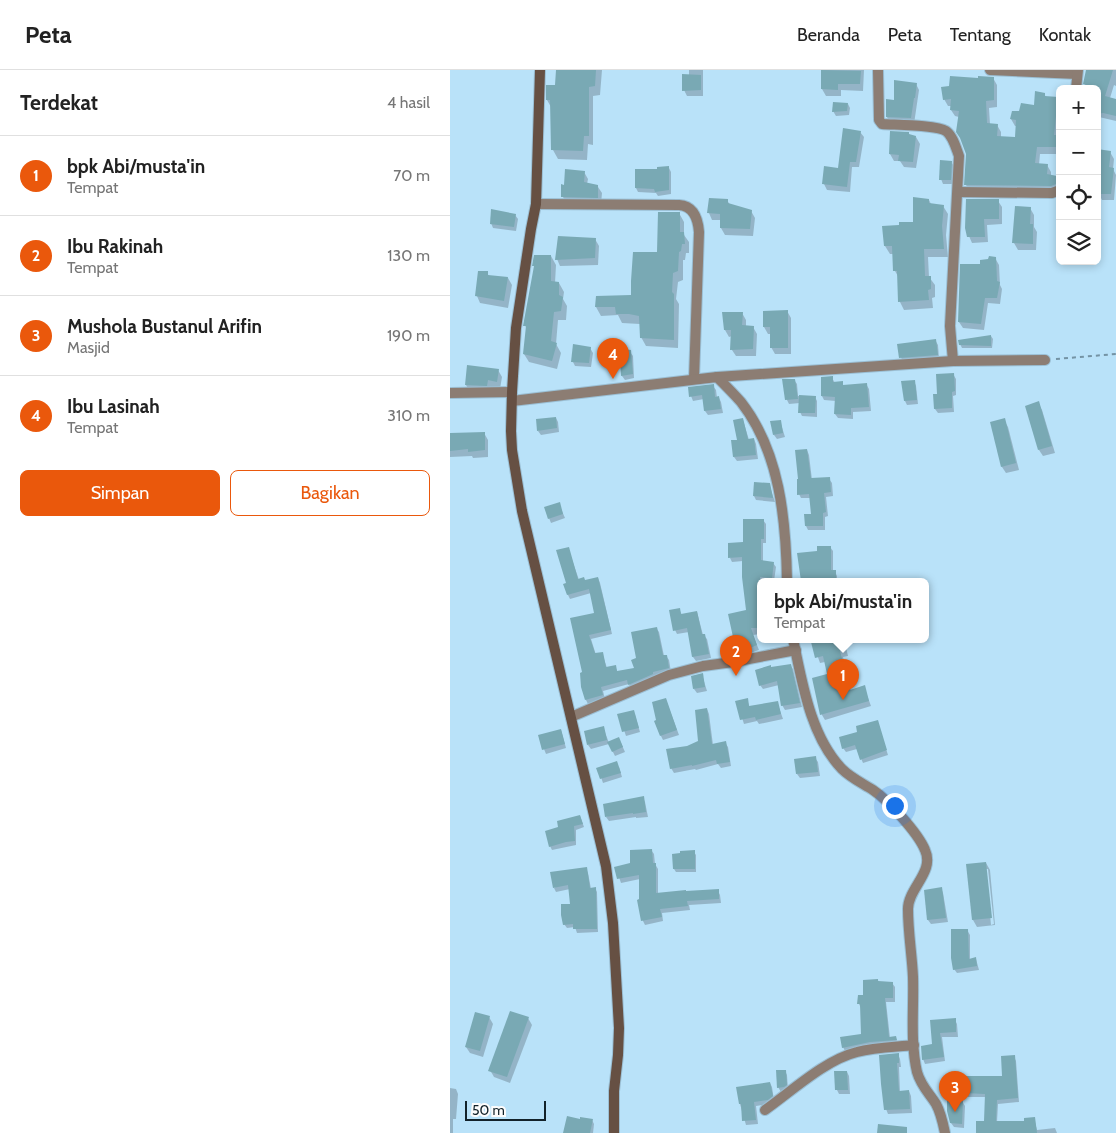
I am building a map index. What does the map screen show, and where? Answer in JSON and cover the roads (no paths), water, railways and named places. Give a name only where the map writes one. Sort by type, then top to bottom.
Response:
[{"type":"street","points":[[540,70],[536,204],[516,328],[512,396],[512,450],[522,511],[595,817],[609,886],[615,952],[618,1055],[614,1091],[614,1133]]},
{"type":"street","points":[[878,70],[880,122],[882,124],[946,131],[954,143],[959,156],[950,326],[953,361]]},
{"type":"street","points":[[990,70],[1078,72],[1076,85]]},
{"type":"street","points":[[958,192],[1056,192]]},
{"type":"street","points":[[536,204],[686,205],[693,211],[698,220],[699,232],[694,379]]},
{"type":"street","points":[[450,393],[512,396],[583,394],[717,376],[953,361],[1045,360]]},
{"type":"street","points":[[717,376],[741,402],[768,451],[779,491],[787,578]]},
{"type":"street","points":[[794,643],[809,706],[824,743],[832,756],[851,777],[873,790],[891,805],[926,851],[927,866],[909,902],[914,1045],[920,1081],[937,1106],[945,1133]]},
{"type":"street","points":[[571,717],[669,675],[703,666],[796,650]]},
{"type":"street","points":[[766,1110],[843,1056],[864,1050],[914,1045]]},
{"type":"place","name":"Ibu Lasinah","points":[[613,379]]},
{"type":"place","name":"Ibu Rakinah","points":[[736,676]]},
{"type":"place","name":"bpk Abi/musta'in","points":[[843,700]]},
{"type":"place","name":"Mushola Bustanul Arifin","points":[[955,1112]]}]
